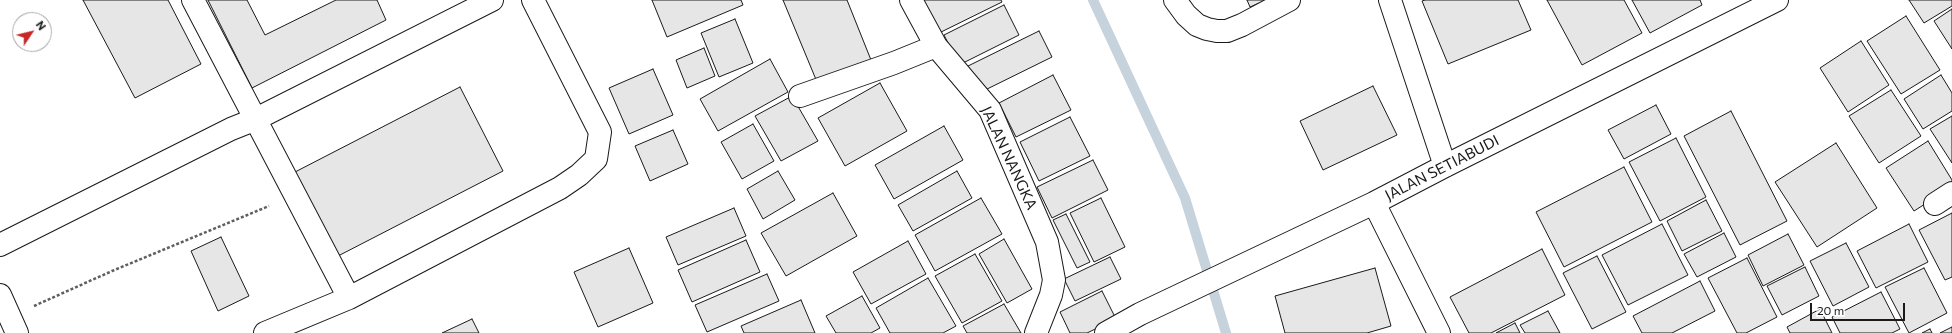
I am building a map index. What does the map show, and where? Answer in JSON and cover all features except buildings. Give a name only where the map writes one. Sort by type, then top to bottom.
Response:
[{"type":"street","points":[[193,0],[349,298]]},
{"type":"street","points":[[0,245],[231,129],[256,119],[492,0]]},
{"type":"street","points":[[265,333],[349,298],[560,188],[580,175],[596,158],[600,132],[533,0]]},
{"type":"street","name":"JALAN NANGKA","points":[[911,0],[936,46],[990,110],[1047,242],[1054,280],[1051,295],[1036,333]]},
{"type":"street","points":[[1175,0],[1186,15],[1197,25],[1217,31],[1227,31],[1242,25],[1289,0]]},
{"type":"street","points":[[1390,0],[1445,166]]},
{"type":"street","name":"JALAN SETIABUDI","points":[[1106,333],[1140,314],[1374,203],[1740,8],[1777,0]]},
{"type":"street","points":[[800,96],[894,63],[936,46]]},
{"type":"street","points":[[1374,203],[1439,333]]},
{"type":"street","points":[[0,295],[8,324]]},
{"type":"path","points":[[8,324],[112,271],[296,195]]},
{"type":"waterway","points":[[1093,0],[1185,198],[1226,333]]}]
